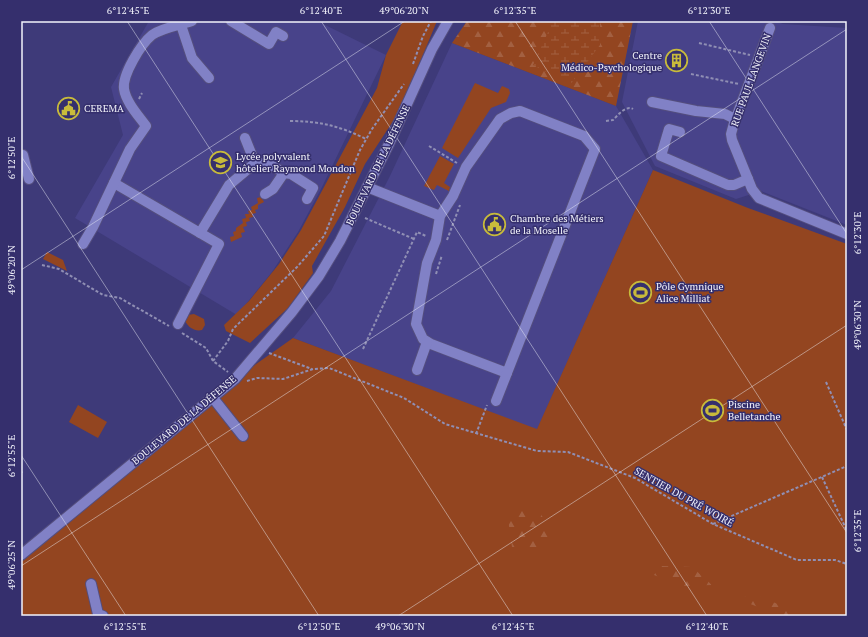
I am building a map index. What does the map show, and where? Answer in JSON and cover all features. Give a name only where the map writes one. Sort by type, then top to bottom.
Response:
[{"type":"street","points":[[83,244],[130,149],[146,126],[130,102],[125,91],[125,77],[146,41],[152,35],[192,21]]},
{"type":"street","points":[[231,21],[269,44],[276,32],[284,36]]},
{"type":"street","name":"BOULEVARD DE LA DÉFENSE","points":[[432,49],[442,21]]},
{"type":"street","name":"BOULEVARD DE LA DÉFENSE","points":[[21,555],[235,379],[292,312],[319,276],[340,241],[368,187],[432,49],[448,21]]},
{"type":"street","points":[[181,25],[192,58],[209,78]]},
{"type":"street","name":"RUE PAUL LANGEVIN","points":[[770,28],[735,119],[732,140],[755,194],[764,201],[847,234]]},
{"type":"street","points":[[652,102],[696,111],[719,113],[735,119]]},
{"type":"street","points":[[492,400],[507,374],[595,149],[584,136],[526,113],[511,113],[500,119],[466,167],[453,196],[440,216],[436,240],[427,262],[416,324],[418,332],[427,342],[507,374]]},
{"type":"street","points":[[680,132],[669,129],[661,156],[728,185],[734,185],[748,179]]},
{"type":"street","points":[[245,138],[255,163]]},
{"type":"street","points":[[23,155],[29,179]]},
{"type":"street","points":[[200,233],[229,185],[255,163],[269,164],[284,173],[291,174],[313,188],[307,199]]},
{"type":"street","points":[[265,194],[273,189],[284,173]]},
{"type":"street","points":[[114,183],[219,244],[177,328]]},
{"type":"street","points":[[368,187],[440,216]]},
{"type":"street","points":[[417,370],[427,342]]},
{"type":"street","points":[[213,398],[243,436]]},
{"type":"street","points":[[91,584],[99,615]]},
{"type":"path","points":[[411,69],[423,36],[431,21]]},
{"type":"path","points":[[699,43],[748,54],[759,59]]},
{"type":"path","points":[[691,74],[737,83],[748,87]]},
{"type":"path","points":[[214,361],[234,329],[297,267],[324,236],[366,139],[406,81]]},
{"type":"path","points":[[606,121],[613,120],[618,114],[628,108],[633,109]]},
{"type":"path","points":[[290,121],[313,121],[350,131],[366,139]]},
{"type":"path","points":[[429,146],[462,167],[457,179],[460,180]]},
{"type":"path","points":[[363,349],[417,232],[446,244],[463,199]]},
{"type":"path","points":[[365,218],[414,238]]},
{"type":"path","points":[[436,276],[444,251]]},
{"type":"path","points":[[42,265],[59,269],[103,296],[120,298],[177,328],[206,348],[214,361],[229,373]]},
{"type":"path","name":"SENTIER DU PRÉ WOIRÉ","points":[[262,346],[270,354],[313,369]]},
{"type":"path","name":"SENTIER DU PRÉ WOIRÉ","points":[[246,382],[256,378],[283,379],[313,369],[329,368],[404,398],[446,424],[537,451],[568,452],[635,478],[713,524],[797,560],[835,560],[847,564]]},
{"type":"path","points":[[826,382],[847,430]]},
{"type":"path","points":[[476,434],[492,400]]},
{"type":"path","points":[[713,524],[847,466]]},
{"type":"path","points":[[822,476],[847,531]]},
{"type":"shaded area","name":"Lycée polyvalent hôtelier Raymond Mondon","points":[[149,21],[317,21],[386,55],[321,189],[298,232],[272,272],[237,315],[75,218],[123,135],[111,87]]},
{"type":"shaded area","points":[[638,21],[774,21],[783,24],[847,28],[847,225],[761,191],[736,199],[655,166],[622,102]]},
{"type":"shaded area","points":[[452,43],[616,106],[653,170],[537,430],[293,338],[331,291],[390,176]]},
{"type":"green space","points":[[403,21],[437,21],[395,118],[365,164],[345,207],[312,266],[313,273],[288,308],[250,343],[226,331],[224,325],[249,301],[279,264],[301,230],[377,88],[386,55]]},
{"type":"green space","points":[[467,21],[633,21],[616,106],[452,43]]},
{"type":"green space","points":[[553,21],[600,21],[600,45],[570,85],[533,65]]},
{"type":"green space","points":[[475,83],[498,93],[502,86],[509,89],[510,93],[506,102],[491,108],[458,158],[442,148]]},
{"type":"green space","points":[[440,156],[454,164],[444,183],[450,187],[449,191],[437,185],[434,190],[424,186]]},
{"type":"green space","points":[[653,170],[748,208],[847,244],[847,616],[21,616],[21,555],[235,379],[293,338],[537,429]]},
{"type":"green space","points":[[261,197],[264,202],[258,205],[258,209],[255,210],[256,213],[252,214],[253,217],[249,218],[250,221],[246,222],[247,226],[243,227],[245,232],[241,233],[242,237],[231,242],[230,237],[234,236],[233,232],[236,231],[236,228],[243,223],[242,219],[246,218],[245,214],[249,214],[248,211],[252,210],[251,207],[258,203],[257,198]]},
{"type":"green space","points":[[47,252],[63,260],[67,271],[43,259]]},
{"type":"green space","points":[[194,314],[204,319],[205,325],[202,330],[192,328],[185,321],[188,315]]},
{"type":"green space","points":[[78,405],[107,422],[98,438],[69,422]]},
{"type":"green space","points":[[538,508],[552,536],[538,554],[512,547],[507,512]]},
{"type":"green space","points":[[661,566],[692,567],[712,585],[682,586],[654,575]]},
{"type":"green space","points":[[751,593],[807,616],[782,616],[740,600]]},
{"type":"place","name":"Centre Médico-Psychologique","points":[[677,61]]},
{"type":"place","name":"CEREMA","points":[[69,108]]},
{"type":"place","name":"Lycée polyvalent hôtelier Raymond Mondon","points":[[221,162]]},
{"type":"place","name":"Chambre des Métiers de la Moselle","points":[[494,224]]},
{"type":"place","name":"Pôle Gymnique Alice Milliat","points":[[640,292]]},
{"type":"place","name":"Piscine Belletanche","points":[[712,410]]}]
